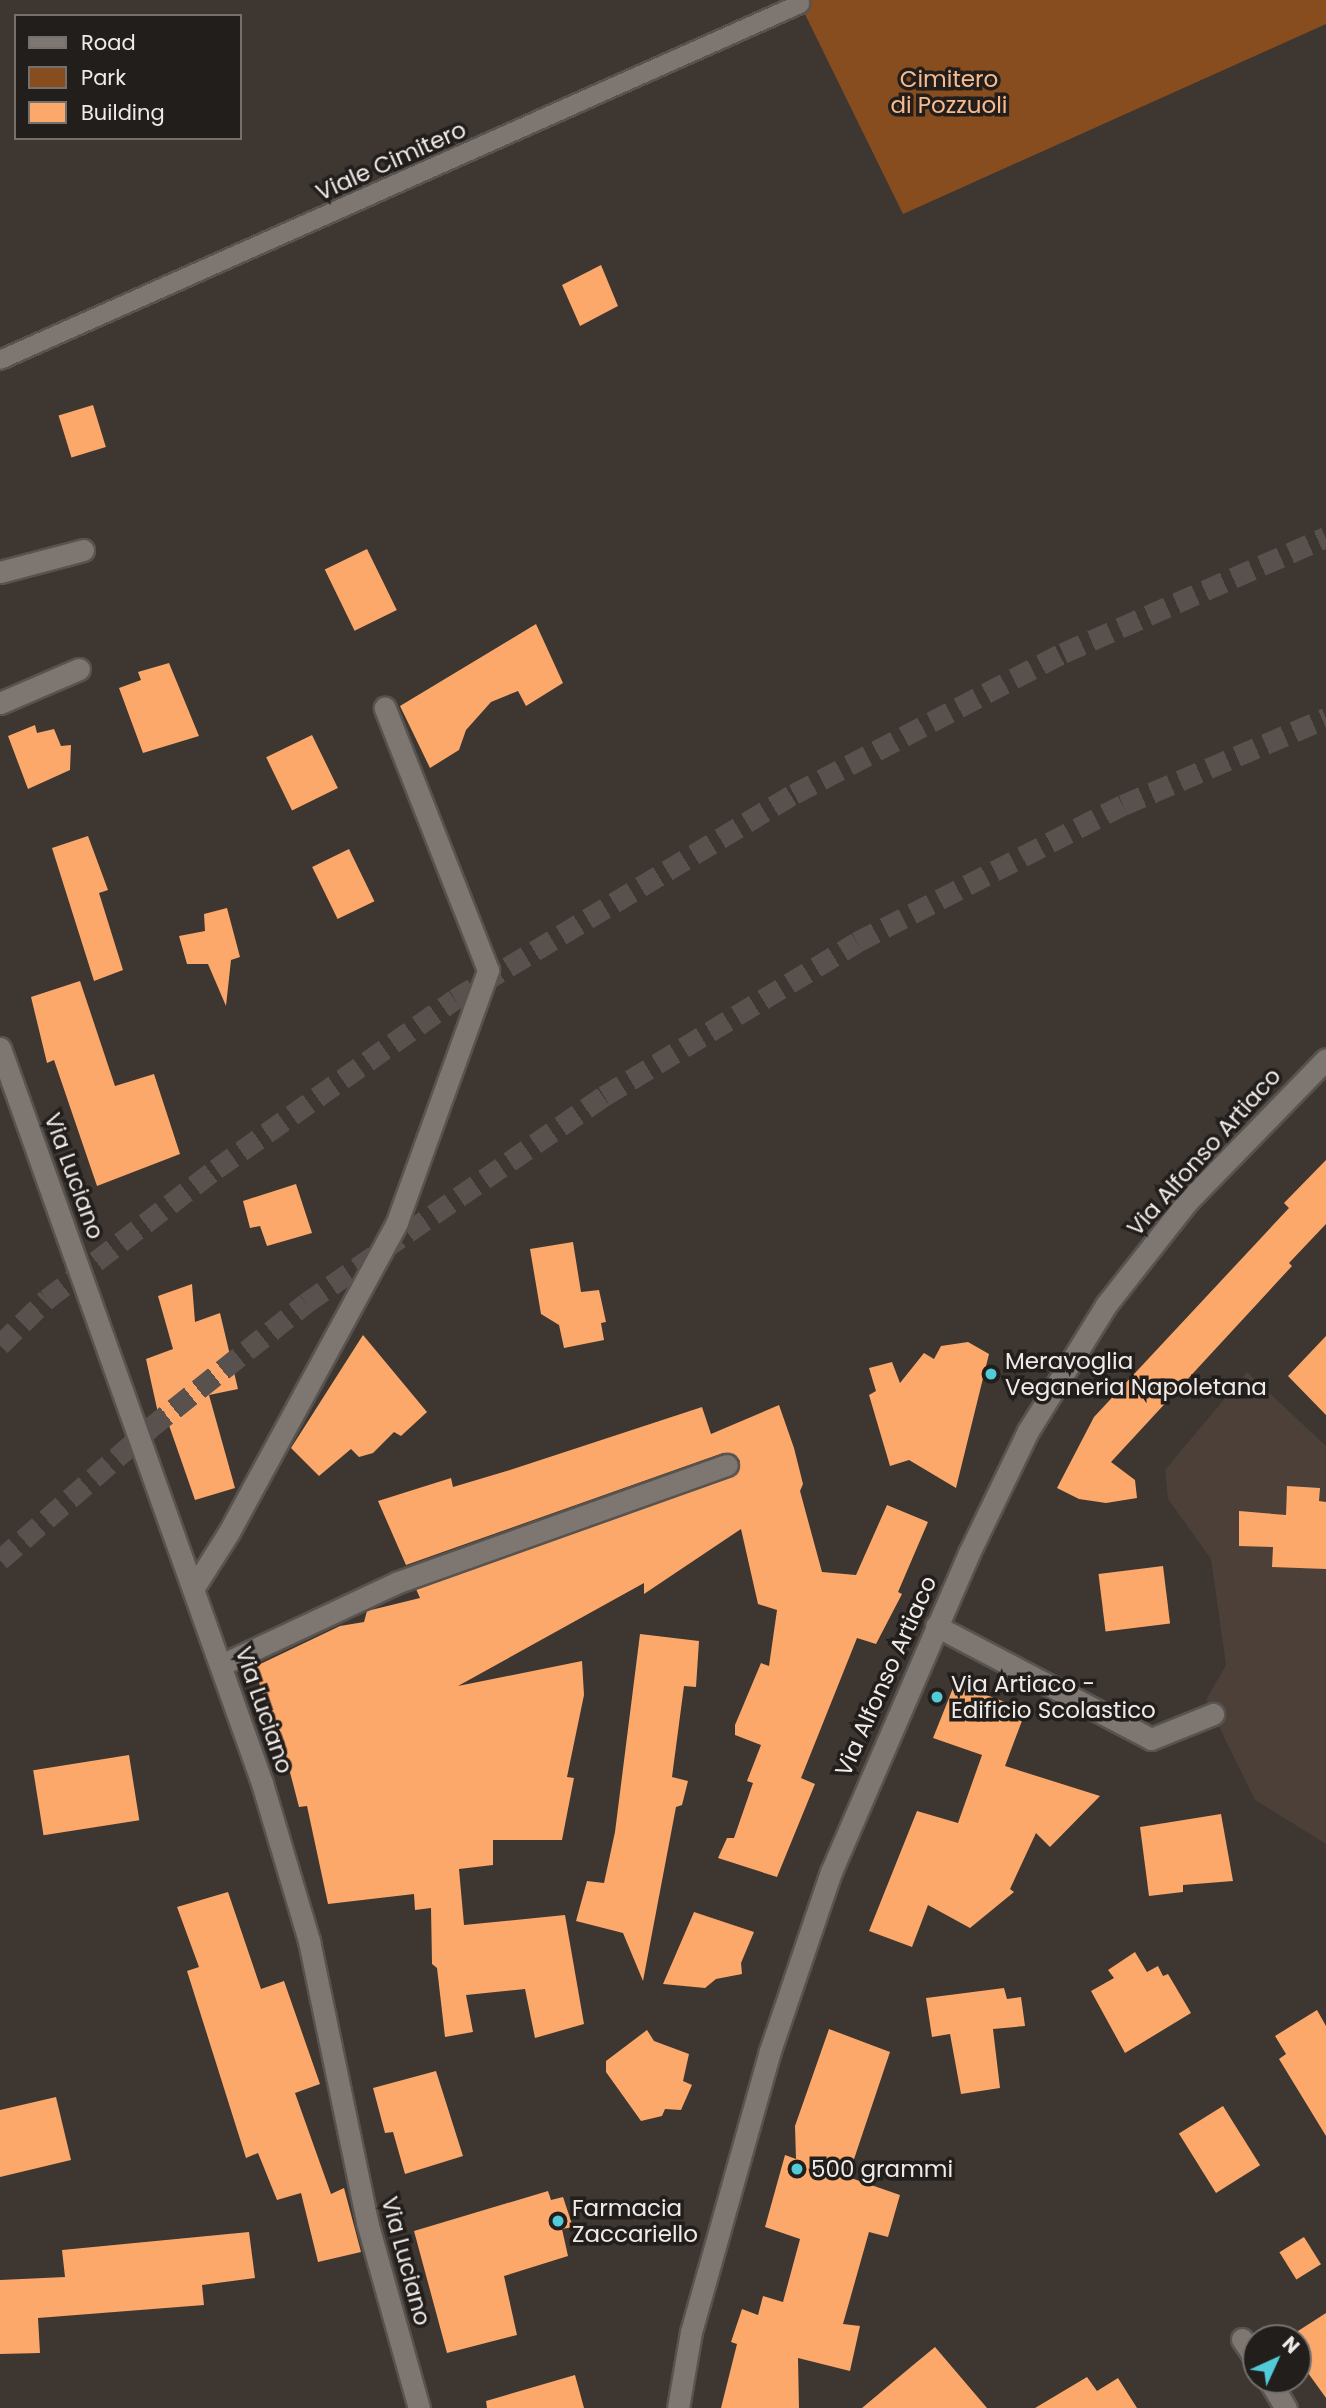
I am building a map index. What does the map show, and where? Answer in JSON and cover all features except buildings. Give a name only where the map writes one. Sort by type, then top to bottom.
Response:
[{"type":"street","points":[[0,572],[83,550]]},
{"type":"street","points":[[0,703],[79,669]]},
{"type":"street","points":[[194,1589],[229,1532],[397,1222],[488,970],[385,708]]},
{"type":"street","name":"Via Luciano","points":[[0,1048],[262,1783],[309,1941],[367,2222],[419,2408]]},
{"type":"street","name":"Via Alfonso Artiaco","points":[[678,2408],[691,2332],[770,2051],[831,1871],[936,1626],[1028,1431],[1106,1305],[1188,1202],[1326,1059]]},
{"type":"street","points":[[221,1665],[398,1582],[727,1465]]},
{"type":"street","points":[[936,1626],[1151,1739],[1213,1714]]},
{"type":"lane","name":"Viale Cimitero","points":[[0,360],[800,4]]},
{"type":"shaded area","points":[[1247,1372],[1326,1446],[1326,1844],[1255,1800],[1206,1700],[1226,1665],[1211,1559],[1168,1499],[1165,1470]]},
{"type":"green space","name":"Cimitero di Pozzuoli","points":[[798,0],[1326,0],[1326,24],[903,214]]},
{"type":"tunnel","points":[[0,1345],[47,1299],[216,1169],[455,999],[794,794],[1063,653],[1326,537]]},
{"type":"tunnel","points":[[0,1560],[150,1428],[306,1303],[604,1096],[857,942],[1123,805],[1326,718]]},
{"type":"place","name":"Meravoglia Veganeria Napoletana","points":[[991,1374]]},
{"type":"place","name":"Via Artiaco - Edificio Scolastico","points":[[937,1697]]},
{"type":"place","name":"500 grammi","points":[[797,2169]]},
{"type":"place","name":"Farmacia Zaccariello","points":[[558,2221]]}]
